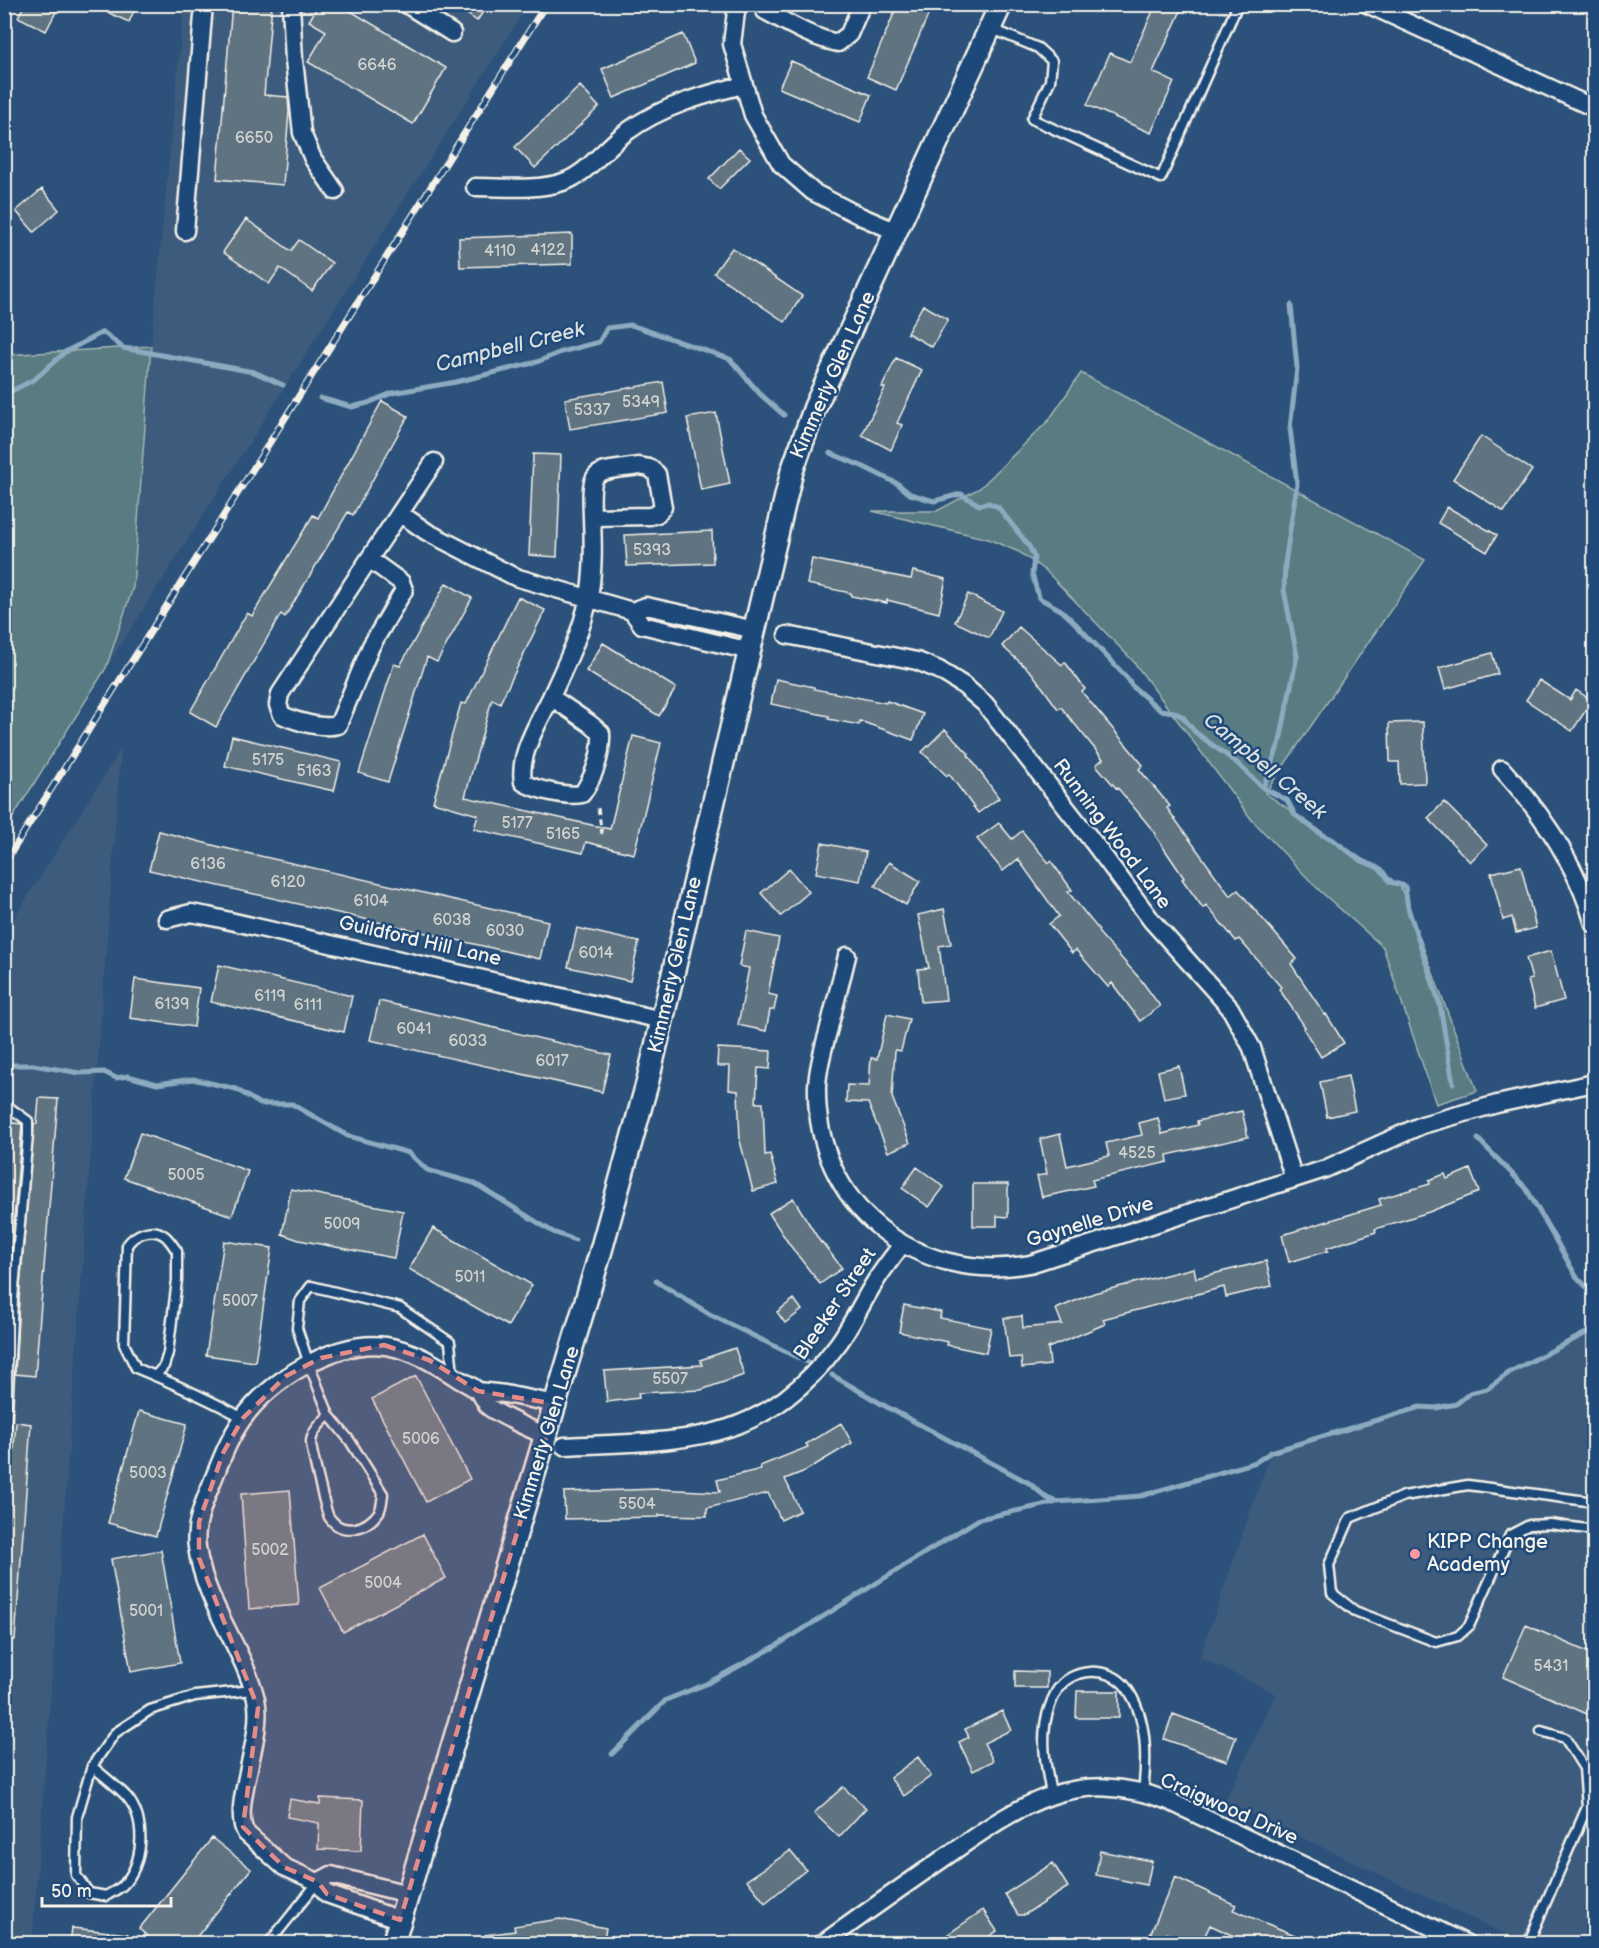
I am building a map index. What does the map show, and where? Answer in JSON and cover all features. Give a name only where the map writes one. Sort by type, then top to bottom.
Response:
[{"type":"street","points":[[185,231],[204,4]]},
{"type":"street","points":[[291,4],[302,133],[313,159],[335,191]]},
{"type":"street","points":[[406,4],[452,33]]},
{"type":"street","points":[[737,4],[732,44],[743,85],[753,115],[781,164],[813,192],[897,232]]},
{"type":"street","points":[[765,11],[806,33],[838,43],[849,34],[862,4]]},
{"type":"street","name":"Kimmerly Glen Lane","points":[[393,1944],[556,1404],[647,1084],[792,471],[805,431],[1001,4]]},
{"type":"street","points":[[1367,4],[1594,108]]},
{"type":"street","points":[[475,187],[544,187],[566,182],[581,172],[627,131],[647,119],[674,105],[743,85]]},
{"type":"street","points":[[369,559],[401,582],[404,590],[371,646],[338,725],[331,727],[282,715],[278,705],[280,694],[369,559],[401,514],[434,462]]},
{"type":"street","points":[[550,697],[601,733],[596,767],[589,785],[582,794],[574,796],[539,789],[523,782],[521,773],[525,756],[550,697],[571,651],[589,599],[592,570],[592,516],[592,482],[601,472],[639,466],[650,468],[657,474],[663,507],[657,514],[592,516]]},
{"type":"street","points":[[401,514],[427,532],[515,577],[632,611],[646,606],[755,630]]},
{"type":"street","points":[[632,611],[642,625],[750,651]]},
{"type":"street","name":"Running Wood Lane","points":[[787,635],[917,661],[939,670],[985,704],[1152,921],[1230,1008],[1252,1048],[1294,1179]]},
{"type":"street","points":[[1502,769],[1531,802],[1557,839],[1576,875],[1594,924]]},
{"type":"street","name":"Guildford Hill Lane","points":[[167,919],[191,913],[208,916],[662,1020]]},
{"type":"street","name":"Gaynelle Drive","points":[[847,956],[817,1084],[818,1111],[824,1141],[834,1169],[848,1195],[877,1227],[902,1244],[926,1256],[960,1266],[988,1268],[1030,1264],[1325,1169],[1422,1125],[1497,1104],[1594,1083]]},
{"type":"street","name":"Bleeker Street","points":[[564,1446],[697,1438],[742,1424],[771,1409],[797,1390],[819,1369],[840,1342],[876,1280],[902,1244]]},
{"type":"street","points":[[400,1920],[327,1894],[318,1882],[284,1866],[246,1833],[243,1827],[241,1821],[245,1787],[258,1708],[253,1690],[210,1591],[199,1558],[196,1544],[199,1522],[208,1491],[224,1453],[243,1418],[256,1403],[286,1376],[321,1358],[348,1349],[384,1346],[429,1360],[478,1391],[490,1408],[546,1436]]},
{"type":"street","points":[[478,1391],[556,1404]]},
{"type":"street","name":"Craigwood Drive","points":[[822,1944],[996,1822],[1032,1802],[1052,1794],[1083,1788],[1112,1787],[1169,1801],[1467,1944]]},
{"type":"street","points":[[318,1882],[331,1875],[408,1894]]},
{"type":"lane","points":[[990,28],[1038,48],[1052,62],[1050,81],[1032,119],[1161,178],[1238,4]]},
{"type":"lane","points":[[4,1108],[10,1108],[28,1120],[13,1299],[4,1468]]},
{"type":"lane","points":[[155,1376],[164,1366],[168,1353],[177,1280],[177,1251],[163,1234],[148,1232],[134,1236],[127,1245],[124,1344],[136,1368],[155,1376],[204,1396],[243,1418]]},
{"type":"lane","points":[[329,1415],[316,1427],[310,1442],[328,1516],[339,1527],[355,1530],[369,1523],[380,1510],[383,1494],[350,1441],[329,1415],[309,1364],[297,1328],[300,1301],[311,1286],[400,1308],[450,1342],[453,1376]]},
{"type":"lane","points":[[1594,1502],[1468,1485],[1404,1496],[1350,1518],[1329,1565],[1332,1593],[1355,1611],[1436,1642],[1458,1636],[1469,1626],[1510,1535],[1529,1525],[1550,1524],[1594,1530]]},
{"type":"lane","points":[[1052,1794],[1045,1758],[1045,1726],[1056,1692],[1064,1682],[1078,1674],[1096,1671],[1108,1673],[1118,1679],[1134,1700],[1145,1742],[1146,1764],[1143,1793]]},
{"type":"lane","points":[[92,1766],[128,1798],[138,1817],[141,1836],[136,1864],[122,1886],[106,1896],[89,1893],[76,1875],[77,1817],[92,1766],[115,1733],[150,1710],[195,1696],[253,1690]]},
{"type":"lane","points":[[1528,1944],[1587,1807],[1584,1768],[1578,1758],[1565,1738],[1541,1731]]},
{"type":"lane","points":[[268,1944],[318,1882]]},
{"type":"path","points":[[598,808],[602,834]]},
{"type":"highlighted area","points":[[384,1345],[429,1360],[478,1391],[556,1404],[400,1920],[327,1894],[318,1882],[284,1867],[243,1827],[258,1708],[199,1558],[199,1522],[223,1453],[243,1418],[286,1376],[321,1358]]},
{"type":"shaded area","points":[[184,5],[528,5],[106,668],[133,587],[151,346]]},
{"type":"shaded area","points":[[121,749],[32,1944],[4,1943],[4,934]]},
{"type":"shaded area","name":"KIPP Change Academy","points":[[1594,1329],[1594,1943],[1524,1943],[1225,1801],[1276,1694],[1200,1657],[1271,1452],[1420,1407],[1436,1408],[1456,1404],[1470,1393],[1487,1389],[1510,1372]]},
{"type":"green space","points":[[151,346],[133,587],[106,668],[5,830],[5,355]]},
{"type":"green space","points":[[1081,373],[1425,560],[1265,793],[1400,885],[1477,1091],[1436,1104],[1383,947],[1320,891],[1252,820],[1133,661],[1047,572],[1019,552],[988,539],[872,511],[937,511],[980,488],[1049,420]]},
{"type":"building","points":[[25,4],[60,4],[46,31],[18,17]]},
{"type":"building","points":[[89,4],[137,4],[129,22]]},
{"type":"building","points":[[232,4],[272,4],[264,95],[288,97],[289,112],[283,185],[217,179]]},
{"type":"building","points":[[319,4],[339,4],[446,68],[413,124],[308,62],[326,31],[309,21]]},
{"type":"building","points":[[453,4],[488,4],[477,21]]},
{"type":"building","points":[[898,4],[933,4],[896,90],[867,77]]},
{"type":"building","points":[[1156,4],[1184,4],[1153,72],[1174,82],[1151,133],[1087,105],[1110,53],[1130,62]]},
{"type":"building","points":[[683,34],[695,63],[614,98],[602,69]]},
{"type":"building","points":[[791,61],[871,95],[860,122],[779,88]]},
{"type":"building","points":[[580,86],[599,107],[535,168],[515,147]]},
{"type":"building","points":[[739,148],[750,158],[719,189],[709,179]]},
{"type":"building","points":[[42,189],[59,210],[34,232],[16,211]]},
{"type":"building","points":[[246,219],[291,251],[299,240],[332,263],[312,291],[280,268],[269,284],[223,252]]},
{"type":"building","points":[[572,234],[572,264],[460,267],[459,238]]},
{"type":"building","points":[[732,248],[802,296],[785,322],[714,273]]},
{"type":"building","points":[[923,305],[948,319],[932,347],[907,333]]},
{"type":"building","points":[[896,358],[922,370],[897,423],[902,425],[891,450],[862,435],[885,388],[882,387]]},
{"type":"building","points":[[663,382],[668,413],[570,429],[565,399]]},
{"type":"building","points":[[382,401],[408,416],[353,515],[348,512],[285,617],[281,614],[216,727],[190,712],[247,613],[252,616],[313,515],[318,518]]},
{"type":"building","points":[[716,413],[730,484],[701,490],[687,418]]},
{"type":"building","points":[[1481,436],[1532,470],[1504,512],[1453,479]]},
{"type":"building","points":[[533,454],[561,455],[557,557],[529,555]]},
{"type":"building","points":[[1447,507],[1497,535],[1487,552],[1438,523]]},
{"type":"building","points":[[712,531],[713,563],[627,566],[625,535]]},
{"type":"building","points":[[812,559],[911,579],[913,571],[946,579],[939,613],[887,600],[887,603],[851,596],[851,593],[807,584]]},
{"type":"building","points":[[446,583],[472,598],[437,662],[427,657],[388,782],[359,773],[394,664],[400,666]]},
{"type":"building","points":[[968,594],[1002,611],[989,638],[955,622]]},
{"type":"building","points":[[518,597],[545,610],[500,703],[492,699],[465,797],[610,829],[633,736],[661,743],[634,854],[586,842],[583,853],[474,829],[478,815],[433,802],[461,703],[466,704]]},
{"type":"building","points":[[1019,627],[1062,665],[1065,662],[1085,689],[1082,692],[1143,765],[1139,769],[1170,806],[1167,808],[1230,896],[1238,890],[1297,959],[1291,964],[1344,1043],[1321,1057],[1303,1028],[1305,1027],[1279,989],[1281,987],[1239,939],[1236,941],[1206,905],[1203,908],[1182,879],[1184,878],[1156,834],[1096,765],[1103,759],[1061,707],[1058,709],[1032,673],[1002,646]]},
{"type":"building","points":[[603,643],[676,688],[659,716],[586,671]]},
{"type":"building","points":[[1492,653],[1498,674],[1445,689],[1439,668]]},
{"type":"building","points":[[776,679],[814,687],[814,689],[886,703],[887,701],[923,714],[913,740],[860,721],[859,725],[771,704]]},
{"type":"building","points":[[1539,680],[1570,700],[1576,690],[1592,701],[1572,731],[1526,700]]},
{"type":"building","points":[[1423,722],[1425,783],[1400,784],[1399,762],[1390,762],[1389,723]]},
{"type":"building","points":[[945,729],[969,754],[999,798],[978,813],[949,774],[947,776],[922,752]]},
{"type":"building","points":[[232,736],[341,762],[334,791],[225,766]]},
{"type":"building","points":[[1444,802],[1487,845],[1470,862],[1428,818]]},
{"type":"building","points":[[999,823],[1012,839],[1022,831],[1049,863],[1051,861],[1072,890],[1068,892],[1099,930],[1098,932],[1141,980],[1160,1006],[1140,1021],[1112,983],[1108,987],[1076,950],[1072,953],[1049,924],[1059,916],[1018,859],[1003,871],[977,839]]},
{"type":"building","points":[[159,831],[220,847],[548,921],[540,959],[149,870]]},
{"type":"building","points":[[822,843],[866,852],[860,881],[816,873]]},
{"type":"building","points":[[889,862],[920,881],[906,905],[875,886]]},
{"type":"building","points":[[1521,866],[1536,928],[1516,933],[1512,917],[1503,920],[1491,873]]},
{"type":"building","points":[[789,869],[809,892],[781,916],[761,893]]},
{"type":"building","points":[[944,909],[951,944],[939,946],[946,1000],[921,1002],[918,969],[929,968],[918,915]]},
{"type":"building","points":[[577,928],[639,942],[630,981],[568,967]]},
{"type":"building","points":[[746,931],[779,938],[768,994],[777,996],[774,1010],[770,1010],[766,1031],[738,1025],[749,968],[739,966]]},
{"type":"building","points":[[1551,951],[1564,1000],[1535,1008],[1528,980],[1532,979],[1526,958]]},
{"type":"building","points":[[219,965],[352,996],[344,1032],[211,1002]]},
{"type":"building","points":[[135,979],[199,988],[194,1027],[130,1018]]},
{"type":"building","points":[[379,1001],[611,1055],[602,1092],[370,1040]]},
{"type":"building","points":[[887,1014],[909,1019],[901,1051],[895,1050],[892,1097],[910,1143],[888,1152],[868,1103],[846,1102],[847,1085],[869,1086],[871,1058],[877,1059]]},
{"type":"building","points":[[718,1048],[771,1051],[770,1069],[758,1068],[756,1103],[763,1103],[765,1155],[770,1154],[778,1184],[753,1191],[740,1141],[738,1091],[729,1090],[730,1066],[717,1066]]},
{"type":"building","points":[[1179,1066],[1185,1094],[1164,1098],[1158,1071]]},
{"type":"building","points":[[1348,1076],[1355,1111],[1327,1117],[1320,1082]]},
{"type":"building","points":[[39,1098],[58,1099],[35,1376],[15,1374],[34,1124],[37,1124]]},
{"type":"building","points":[[1242,1111],[1248,1137],[1167,1155],[1168,1162],[1092,1180],[1094,1186],[1042,1197],[1037,1176],[1047,1174],[1040,1139],[1060,1134],[1067,1166],[1109,1156],[1106,1143],[1142,1135],[1139,1123],[1158,1118],[1162,1134],[1198,1125],[1197,1121]]},
{"type":"building","points":[[4,1122],[22,1124],[4,1339]]},
{"type":"building","points":[[140,1133],[248,1171],[232,1216],[124,1178]]},
{"type":"building","points":[[917,1167],[944,1187],[929,1207],[902,1188]]},
{"type":"building","points":[[1470,1169],[1479,1192],[1429,1212],[1375,1229],[1376,1232],[1327,1248],[1328,1251],[1289,1262],[1282,1235],[1381,1205],[1379,1199],[1430,1184],[1429,1180],[1445,1174],[1447,1179]]},
{"type":"building","points":[[973,1184],[1008,1184],[1008,1217],[997,1216],[997,1226],[973,1226]]},
{"type":"building","points":[[291,1189],[403,1211],[394,1258],[299,1240],[282,1234]]},
{"type":"building","points":[[793,1198],[821,1243],[842,1268],[820,1284],[789,1244],[769,1213]]},
{"type":"building","points":[[433,1228],[532,1285],[508,1326],[409,1269]]},
{"type":"building","points":[[224,1241],[272,1248],[255,1362],[206,1355]]},
{"type":"building","points":[[1266,1261],[1272,1286],[1226,1297],[1224,1287],[1103,1319],[1105,1324],[1048,1348],[1050,1365],[1022,1368],[1021,1357],[1009,1358],[1004,1318],[1022,1316],[1023,1328],[1062,1324],[1056,1309],[1094,1293],[1194,1268],[1196,1278]]},
{"type":"building","points":[[794,1299],[802,1310],[785,1323],[777,1312]]},
{"type":"building","points":[[904,1305],[941,1312],[940,1318],[991,1328],[986,1353],[899,1332]]},
{"type":"building","points":[[735,1348],[744,1375],[701,1390],[638,1393],[639,1398],[607,1402],[604,1371],[702,1365],[700,1360]]},
{"type":"building","points":[[416,1376],[470,1479],[426,1502],[372,1399]]},
{"type":"building","points":[[139,1411],[187,1424],[156,1536],[108,1523]]},
{"type":"building","points":[[16,1422],[31,1424],[15,1640],[4,1640],[4,1568]]},
{"type":"building","points":[[841,1423],[852,1443],[805,1471],[785,1479],[800,1511],[781,1520],[768,1493],[707,1508],[707,1516],[659,1515],[659,1517],[565,1519],[564,1492],[658,1489],[720,1492],[717,1480],[761,1469],[760,1466],[808,1447],[806,1444]]},
{"type":"building","points":[[290,1490],[299,1605],[249,1609],[241,1494]]},
{"type":"building","points":[[423,1534],[446,1578],[343,1632],[320,1588]]},
{"type":"building","points":[[161,1550],[180,1663],[131,1672],[111,1559]]},
{"type":"building","points":[[1526,1625],[1594,1655],[1594,1717],[1503,1677]]},
{"type":"building","points":[[1015,1671],[1047,1672],[1047,1688],[1015,1688]]},
{"type":"building","points":[[1077,1691],[1119,1691],[1119,1718],[1076,1718]]},
{"type":"building","points":[[1002,1711],[1011,1730],[984,1743],[993,1761],[973,1771],[959,1742],[969,1737],[965,1729]]},
{"type":"building","points":[[1173,1714],[1236,1737],[1227,1761],[1164,1739]]},
{"type":"building","points":[[918,1757],[931,1776],[904,1796],[890,1778]]},
{"type":"building","points":[[843,1787],[866,1808],[839,1837],[814,1813]]},
{"type":"building","points":[[320,1798],[363,1800],[361,1851],[318,1849],[319,1823],[287,1817],[290,1799],[320,1804]]},
{"type":"building","points":[[212,1838],[251,1869],[191,1944],[157,1944],[139,1929]]},
{"type":"building","points":[[790,1851],[806,1870],[765,1903],[747,1880]]},
{"type":"building","points":[[1100,1851],[1152,1861],[1147,1885],[1096,1875]]},
{"type":"building","points":[[1053,1863],[1068,1887],[1024,1915],[1018,1915],[1005,1894]]},
{"type":"building","points":[[1175,1877],[1236,1905],[1233,1910],[1317,1944],[1244,1944],[1235,1940],[1236,1937],[1210,1925],[1201,1944],[1186,1944],[1167,1933],[1162,1944],[1146,1944]]},
{"type":"building","points":[[983,1910],[997,1931],[978,1944],[934,1944]]},
{"type":"building","points":[[560,1919],[606,1928],[603,1944],[485,1944],[485,1935],[515,1931],[514,1926]]},
{"type":"building","points":[[72,1928],[128,1934],[127,1944],[70,1944]]},
{"type":"waterway","points":[[1263,788],[1280,741],[1297,656],[1284,590],[1285,563],[1297,484],[1290,428],[1297,368],[1291,305]]},
{"type":"waterway","name":"Campbell Creek","points":[[320,398],[352,407],[392,393],[456,382],[537,362],[561,352],[599,342],[607,328],[631,325],[730,359],[760,394],[784,415]]},
{"type":"waterway","name":"Campbell Creek","points":[[4,395],[35,379],[65,352],[103,332],[123,348],[254,372],[283,385]]},
{"type":"waterway","name":"Campbell Creek","points":[[830,453],[898,484],[910,494],[934,501],[961,494],[979,505],[989,503],[998,507],[1029,546],[1034,557],[1032,574],[1039,598],[1061,610],[1075,623],[1129,680],[1131,685],[1160,710],[1174,712],[1183,717],[1195,732],[1237,763],[1263,788],[1287,800],[1295,815],[1322,835],[1332,839],[1360,860],[1381,869],[1390,882],[1405,886],[1408,908],[1440,1005],[1453,1083]]},
{"type":"waterway","points":[[4,1065],[33,1065],[80,1073],[104,1072],[116,1078],[128,1076],[157,1084],[193,1079],[236,1089],[260,1104],[292,1104],[348,1136],[409,1153],[427,1170],[474,1183],[553,1232],[575,1240]]},
{"type":"waterway","name":"Campbell Creek","points":[[1478,1139],[1526,1188],[1576,1276],[1594,1295]]},
{"type":"waterway","points":[[656,1281],[711,1315],[807,1362]]},
{"type":"waterway","points":[[612,1754],[666,1700],[706,1684],[776,1646],[979,1519],[1057,1502],[1141,1496],[1256,1462],[1271,1452],[1420,1407],[1436,1408],[1456,1404],[1470,1393],[1487,1389],[1510,1372],[1594,1329]]},
{"type":"waterway","points":[[832,1375],[1029,1483],[1047,1498],[1057,1502]]},
{"type":"railway","points":[[4,864],[546,4]]},
{"type":"place","name":"KIPP Change Academy","points":[[1415,1554]]}]
